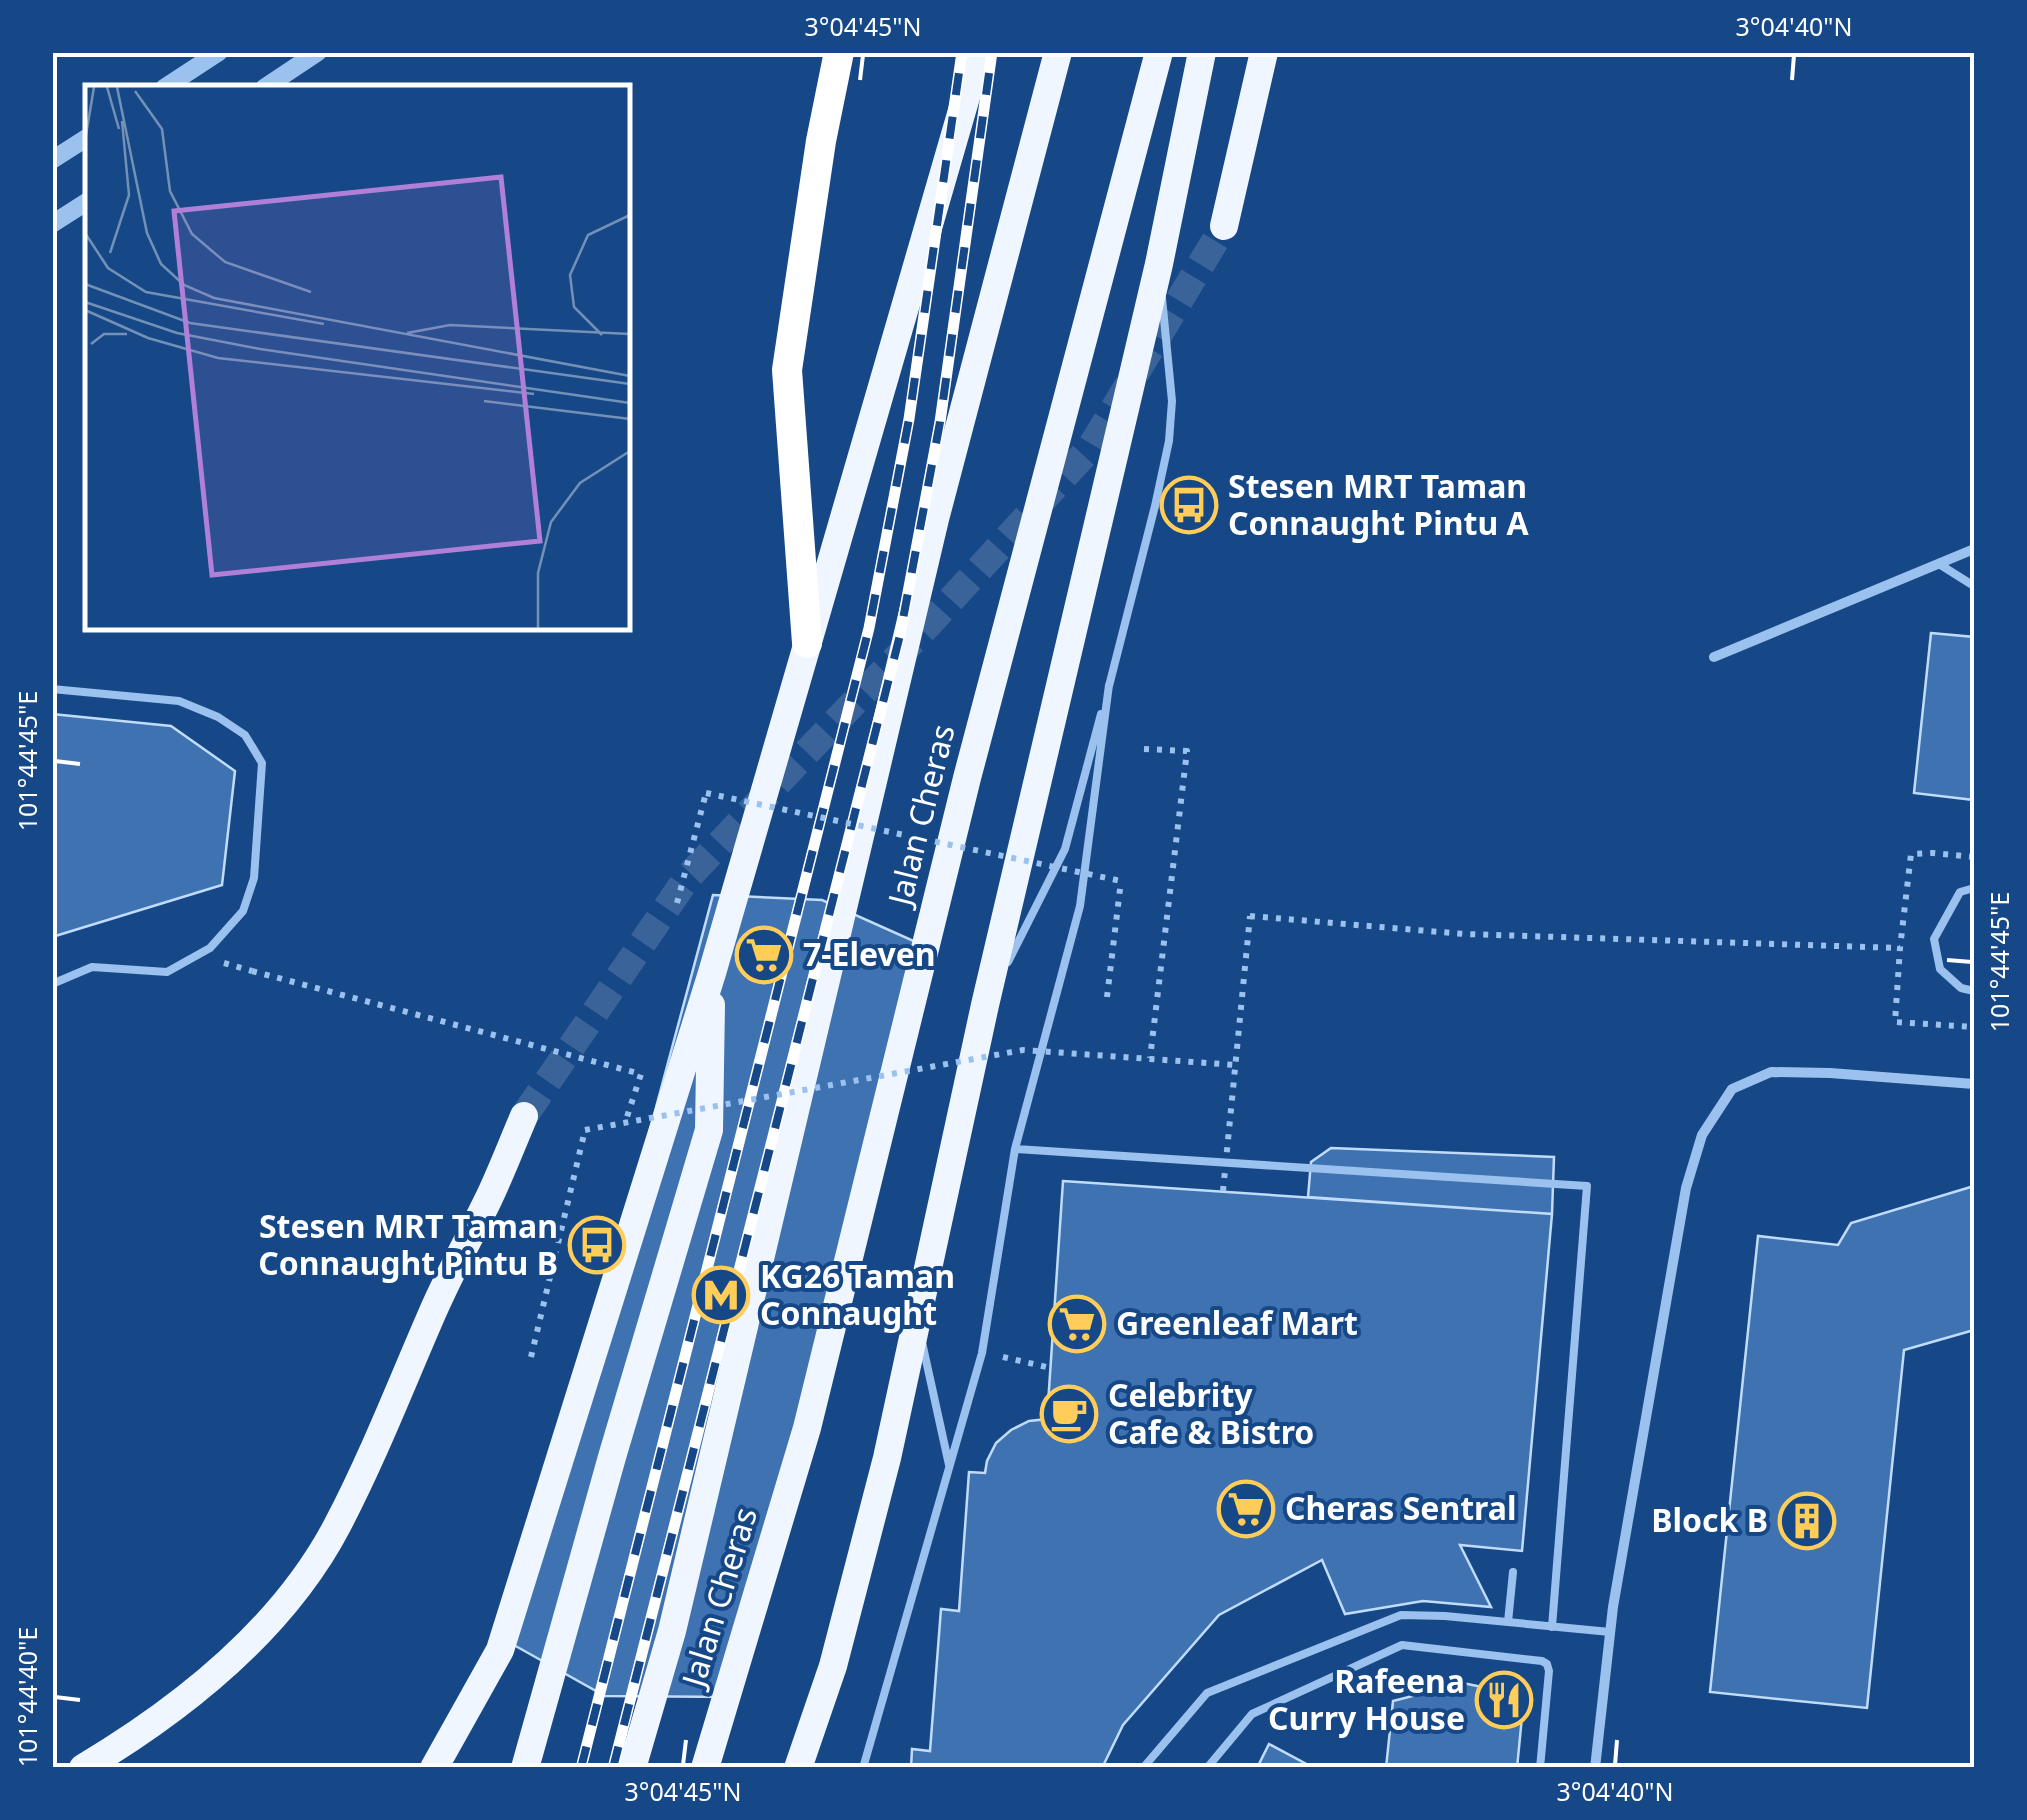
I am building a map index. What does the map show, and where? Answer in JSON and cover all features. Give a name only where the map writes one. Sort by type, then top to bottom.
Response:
[{"type":"highway","points":[[807,643],[787,370],[838,52]]},
{"type":"highway","points":[[434,1768],[500,1650],[712,972],[978,52]]},
{"type":"highway","name":"Jalan Cheras","points":[[632,1768],[672,1631],[934,518],[1058,52]]},
{"type":"highway","name":"Jalan Cheras","points":[[705,1768],[808,1428],[967,778],[1160,52]]},
{"type":"highway","points":[[798,1768],[833,1666],[888,1458],[985,1005],[1159,264],[1202,52]]},
{"type":"highway","points":[[1224,226],[1264,52]]},
{"type":"highway","points":[[525,1768],[708,1130],[712,972]]},
{"type":"highway","points":[[83,1768],[134,1738],[252,1641],[310,1570],[337,1526],[524,1116]]},
{"type":"street","points":[[169,85],[219,52]]},
{"type":"street","points":[[268,85],[318,52]]},
{"type":"street","points":[[52,160],[85,139]]},
{"type":"street","points":[[52,224],[85,203]]},
{"type":"street","points":[[1714,657],[1974,549]]},
{"type":"street","points":[[1595,1768],[1613,1607],[1686,1188],[1702,1135],[1732,1089],[1771,1072],[1830,1072],[1974,1084]]},
{"type":"lane","points":[[985,1005],[1066,849],[1155,506],[1169,441],[1172,400],[1159,264]]},
{"type":"lane","points":[[1938,564],[1974,586]]},
{"type":"lane","points":[[863,1768],[982,1353],[1015,1149],[1080,906],[1109,684]]},
{"type":"lane","points":[[52,688],[180,702],[218,717],[245,735],[262,764],[254,878],[243,911],[210,948],[166,972],[92,967],[52,984]]},
{"type":"lane","points":[[1974,888],[1960,892],[1934,939],[1940,969],[1961,988],[1974,991]]},
{"type":"lane","points":[[1015,1149],[1587,1186],[1552,1626]]},
{"type":"lane","points":[[918,1323],[950,1468]]},
{"type":"lane","points":[[1508,1622],[1513,1572]]},
{"type":"lane","points":[[1143,1768],[1207,1693],[1401,1615],[1610,1632]]},
{"type":"lane","points":[[1207,1768],[1252,1714],[1402,1645],[1547,1664],[1540,1768]]},
{"type":"path","points":[[1144,749],[1187,752],[1150,1058]]},
{"type":"path","points":[[678,903],[706,793],[1121,881],[1107,997]]},
{"type":"path","points":[[1223,1192],[1250,916],[1464,934],[1900,948]]},
{"type":"path","points":[[252,971],[641,1074],[625,1122]]},
{"type":"path","points":[[530,1357],[585,1130],[1023,1050],[1236,1065]]},
{"type":"path","points":[[982,1353],[1050,1368]]},
{"type":"building","points":[[1931,633],[1974,637],[1974,800],[1914,793]]},
{"type":"building","points":[[52,714],[171,726],[235,771],[222,885],[52,937]]},
{"type":"building","name":"KG26 Taman Connaught","points":[[713,895],[822,900],[927,947],[732,1697],[605,1696],[512,1644]]},
{"type":"building","points":[[1331,1148],[1554,1157],[1552,1214],[1308,1197],[1311,1162]]},
{"type":"building","name":"Cheras Sentral","points":[[1063,1181],[1552,1214],[1522,1551],[1460,1545],[1491,1607],[1423,1601],[1345,1614],[1322,1560],[1219,1615],[1123,1725],[1102,1768],[911,1768],[912,1749],[930,1751],[941,1609],[959,1611],[969,1472],[985,1473],[996,1443],[1011,1430],[1029,1421],[1047,1419]]},
{"type":"building","name":"Block B","points":[[1974,1186],[1974,1330],[1904,1350],[1867,1708],[1710,1692],[1758,1236],[1838,1245],[1851,1223]]},
{"type":"building","points":[[1463,1683],[1524,1696],[1517,1768],[1386,1768],[1393,1701]]},
{"type":"building","points":[[1269,1744],[1314,1768],[1257,1768]]},
{"type":"tunnel","points":[[524,1116],[687,878],[1091,447],[1224,226]]},
{"type":"railway","points":[[581,1768],[869,628],[909,419],[962,52]]},
{"type":"railway","points":[[613,1768],[900,635],[940,422],[992,52]]},
{"type":"place","name":"Stesen MRT Taman Connaught Pintu A","points":[[1189,505]]},
{"type":"place","name":"7-Eleven","points":[[764,955]]},
{"type":"place","name":"Stesen MRT Taman Connaught Pintu B","points":[[597,1245]]},
{"type":"place","name":"KG26 Taman Connaught","points":[[721,1295]]},
{"type":"place","name":"Greenleaf Mart","points":[[1077,1324]]},
{"type":"place","name":"Celebrity Cafe & Bistro","points":[[1069,1414]]},
{"type":"place","name":"Cheras Sentral","points":[[1246,1509]]},
{"type":"place","name":"Block B","points":[[1807,1521]]},
{"type":"place","name":"Rafeena Curry House","points":[[1504,1700]]}]
